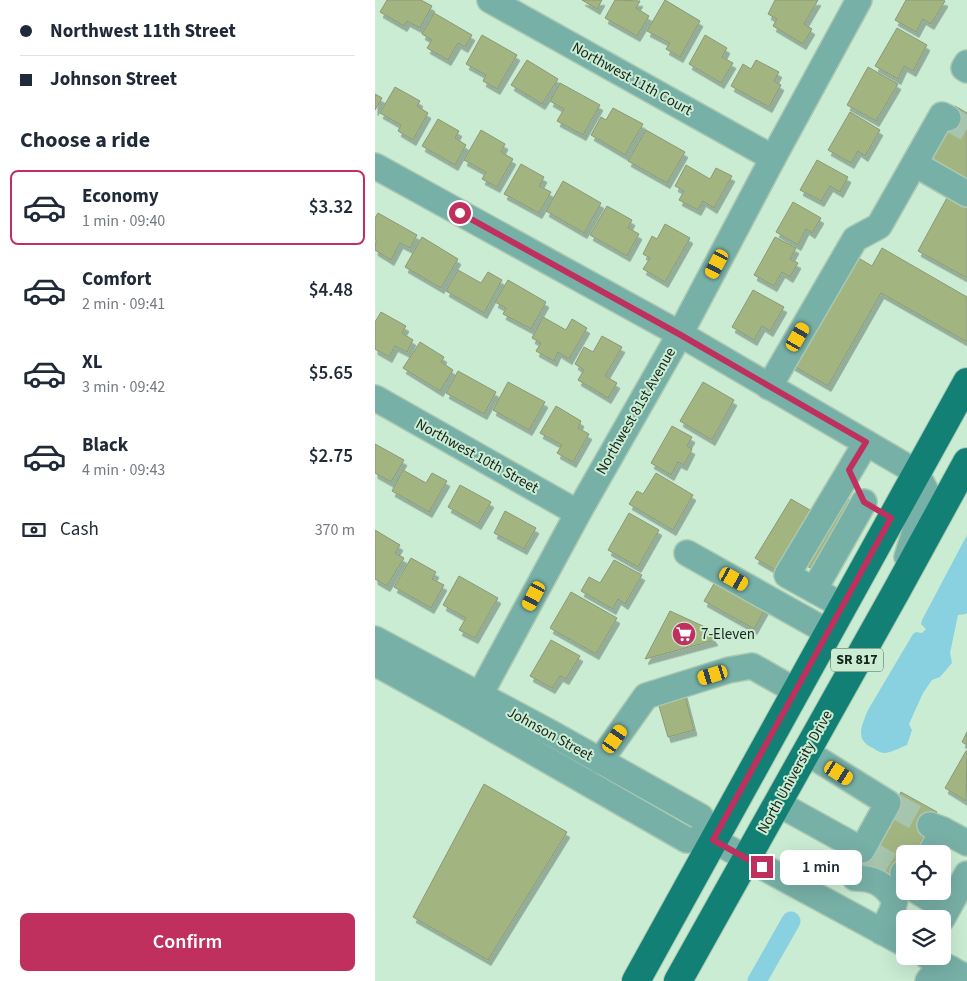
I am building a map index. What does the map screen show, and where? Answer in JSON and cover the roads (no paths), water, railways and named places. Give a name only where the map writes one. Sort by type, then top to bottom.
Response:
[{"type":"main road","name":"SR 817","points":[[636,981],[967,382]]},
{"type":"main road","name":"North University Drive","points":[[678,981],[967,462]]},
{"type":"street","name":"Northwest 11th Court","points":[[490,0],[773,158]]},
{"type":"street","name":"Northwest 81st Avenue","points":[[475,706],[578,513],[679,334],[859,0]]},
{"type":"street","points":[[967,63],[964,68],[967,70]]},
{"type":"street","points":[[769,387],[855,239],[879,226],[943,115],[948,118]]},
{"type":"street","points":[[915,164],[967,194]]},
{"type":"street","points":[[375,166],[679,334],[916,472]]},
{"type":"street","name":"Northwest 10th Street","points":[[375,398],[578,513]]},
{"type":"street","points":[[843,606],[787,574],[866,442]]},
{"type":"street","points":[[849,470],[864,502],[891,518]]},
{"type":"street","name":"North University Drive","points":[[897,590],[927,493],[916,472]]},
{"type":"street","points":[[814,590],[864,502]]},
{"type":"street","points":[[687,553],[828,632]]},
{"type":"street","name":"Johnson Street","points":[[375,639],[417,661],[475,706],[687,840],[713,840],[896,939]]},
{"type":"street","name":"Johnson Street","points":[[375,663],[600,761],[701,817],[713,840]]},
{"type":"street","points":[[600,761],[646,696],[729,670],[752,666],[796,691]]},
{"type":"street","points":[[806,752],[891,804],[855,866],[855,878],[841,910]]},
{"type":"street","points":[[777,803],[865,851]]},
{"type":"street","points":[[933,845],[937,828],[967,843]]},
{"type":"street","points":[[947,910],[967,874]]},
{"type":"street","points":[[855,878],[872,880],[887,888],[896,887]]},
{"type":"street","points":[[882,932],[898,900]]},
{"type":"street","points":[[926,900],[939,910]]},
{"type":"street","points":[[943,965],[959,974]]},
{"type":"street","points":[[928,981],[932,976],[959,974]]},
{"type":"water","points":[[967,535],[967,613],[958,615],[950,653],[952,663],[940,677],[932,680],[923,693],[909,724],[912,730],[907,745],[890,752],[880,752],[867,745],[861,736],[868,710],[913,634],[916,632],[922,633],[926,629],[921,624],[922,620]]},
{"type":"waterway","points":[[757,981],[791,921]]},
{"type":"tunnel","points":[[948,118],[967,129]]},
{"type":"tunnel","points":[[893,805],[930,825]]},
{"type":"tunnel","points":[[868,852],[896,869]]},
{"type":"place","name":"7-Eleven","points":[[684,634]]}]
